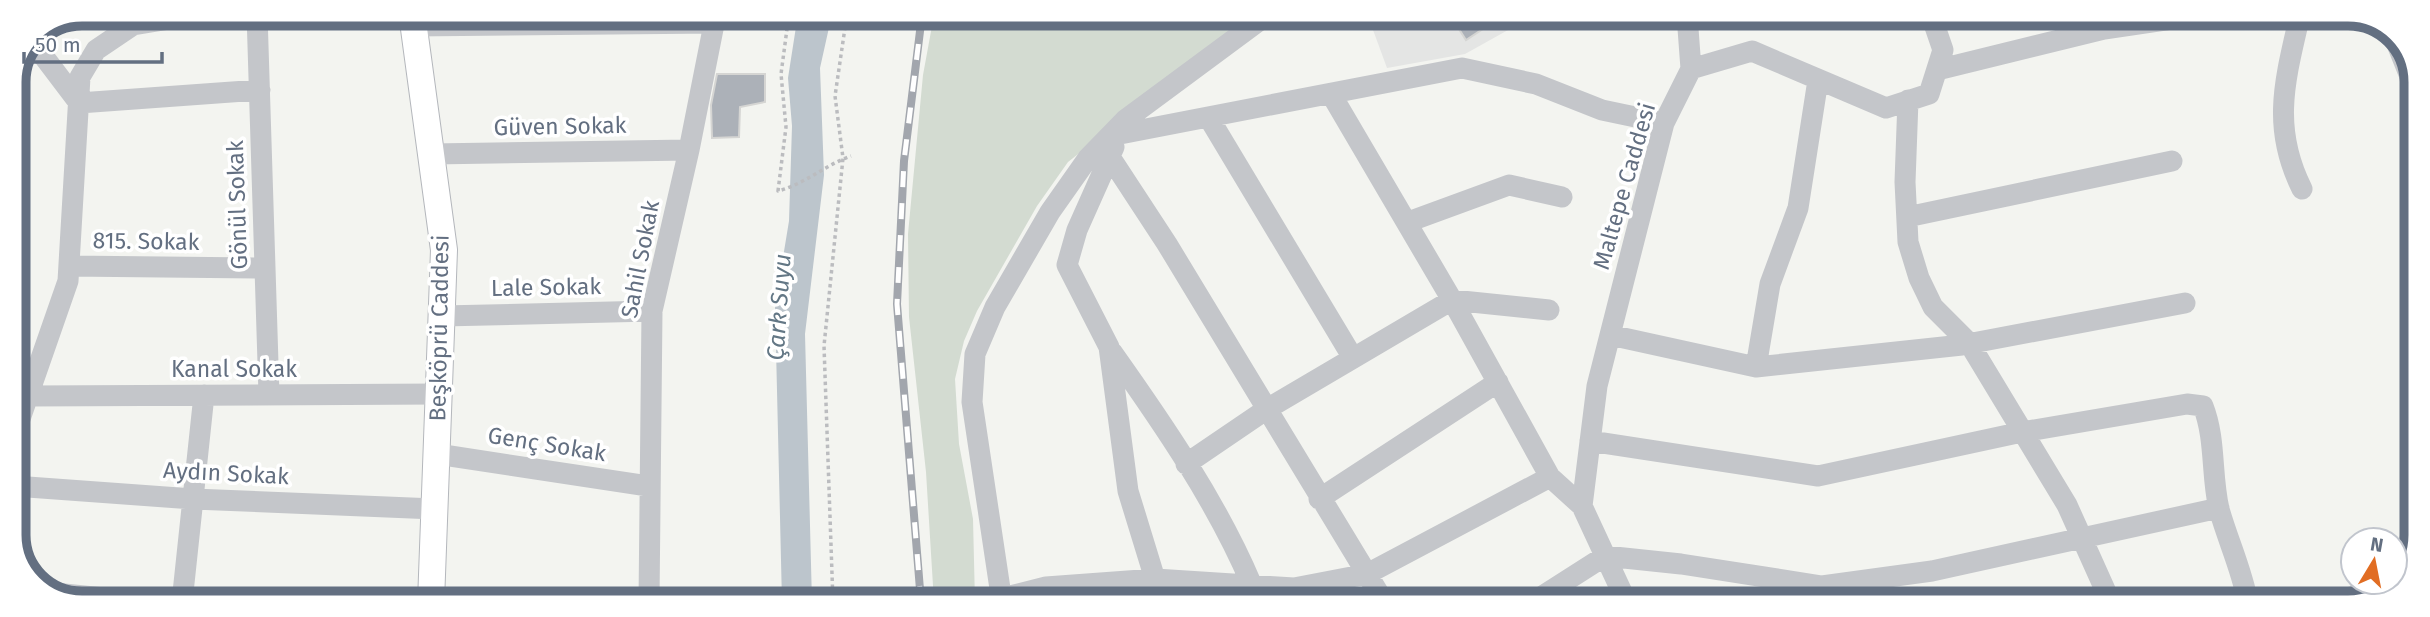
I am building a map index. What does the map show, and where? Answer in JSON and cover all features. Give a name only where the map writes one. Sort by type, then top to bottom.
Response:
[{"type":"main road","name":"Beşköprü Caddesi","points":[[414,26],[444,250],[431,591]]},
{"type":"street","points":[[26,404],[68,281],[80,77],[96,50],[132,26]]},
{"type":"street","name":"Gönül Sokak","points":[[257,26],[269,395]]},
{"type":"street","name":"Sahil Sokak","points":[[649,591],[652,311],[689,150],[714,26]]},
{"type":"street","points":[[1001,591],[972,402],[975,354],[995,307],[1050,212],[1088,158],[1123,127],[1253,26]]},
{"type":"street","points":[[1687,26],[1691,69],[1752,51],[1886,108],[1929,94],[1943,50],[1935,26]]},
{"type":"street","points":[[1937,70],[2089,26]]},
{"type":"street","points":[[2297,26],[2287,70],[2282,117],[2290,166],[2302,189]]},
{"type":"street","points":[[38,49],[79,103]]},
{"type":"street","points":[[1123,127],[1209,118],[1462,68],[1536,83],[1602,110],[1664,123]]},
{"type":"street","name":"Maltepe Caddesi","points":[[1582,506],[1597,386],[1664,123],[1691,69]]},
{"type":"street","points":[[1756,367],[1770,284],[1798,208],[1818,80]]},
{"type":"street","points":[[79,103],[260,90]]},
{"type":"street","points":[[1331,94],[1408,222],[1550,477],[1582,506],[1621,591]]},
{"type":"street","points":[[1908,100],[1905,181],[1908,242],[1919,278],[1933,307],[1969,343],[2083,538],[2106,591]]},
{"type":"street","points":[[1209,118],[1353,358]]},
{"type":"street","points":[[1123,127],[1077,230],[1067,265],[1109,347],[1236,546],[1251,583]]},
{"type":"street","name":"Güven Sokak","points":[[432,154],[689,150]]},
{"type":"street","points":[[1110,157],[1377,591]]},
{"type":"street","points":[[1907,217],[2172,161]]},
{"type":"street","points":[[1408,222],[1508,185],[1562,197]]},
{"type":"street","name":"815. Sokak","points":[[69,266],[265,268]]},
{"type":"street","points":[[1186,464],[1267,409],[1452,300],[1549,310]]},
{"type":"street","points":[[1610,335],[1756,367],[1969,343],[2185,303]]},
{"type":"street","name":"Lale Sokak","points":[[442,316],[652,311]]},
{"type":"street","points":[[1109,347],[1128,491],[1162,591]]},
{"type":"street","points":[[1319,499],[1498,383]]},
{"type":"street","name":"Kanal Sokak","points":[[29,396],[439,394]]},
{"type":"street","points":[[183,591],[204,395]]},
{"type":"street","points":[[1590,441],[1818,476],[2022,432],[2187,404],[2203,407],[2209,421],[2219,508],[2231,539],[2245,591]]},
{"type":"street","name":"Genç Sokak","points":[[437,454],[648,486]]},
{"type":"street","points":[[1311,591],[1367,574],[1550,477]]},
{"type":"street","name":"Aydın Sokak","points":[[26,487],[193,499],[435,509]]},
{"type":"street","points":[[1551,591],[1605,556],[1681,564],[1822,586],[1932,571],[2219,508]]},
{"type":"street","points":[[1032,591],[1046,587],[1156,579],[1251,583],[1282,591]]},
{"type":"path","points":[[787,26],[781,74],[786,127],[778,191],[798,186],[837,160],[851,156]]},
{"type":"path","points":[[833,591],[824,345],[843,159],[835,96],[845,26]]},
{"type":"shaded area","points":[[932,26],[1242,26],[1068,162],[1037,206],[977,311],[964,341],[955,379],[959,444],[973,519],[975,591],[933,591],[926,472],[909,317],[908,234],[923,75]]},
{"type":"shaded area","points":[[1372,26],[1515,26],[1465,54],[1387,68]]},
{"type":"water","name":"Çark Suyu","points":[[796,26],[829,26],[820,68],[824,175],[805,334],[812,591],[782,591],[775,306],[789,221],[792,126],[788,78]]},
{"type":"building","points":[[1457,26],[1487,26],[1466,40]]},
{"type":"building","points":[[717,74],[765,74],[765,102],[740,107],[739,137],[712,138],[711,105]]},
{"type":"railway","points":[[920,591],[897,304],[904,161],[921,26]]}]
